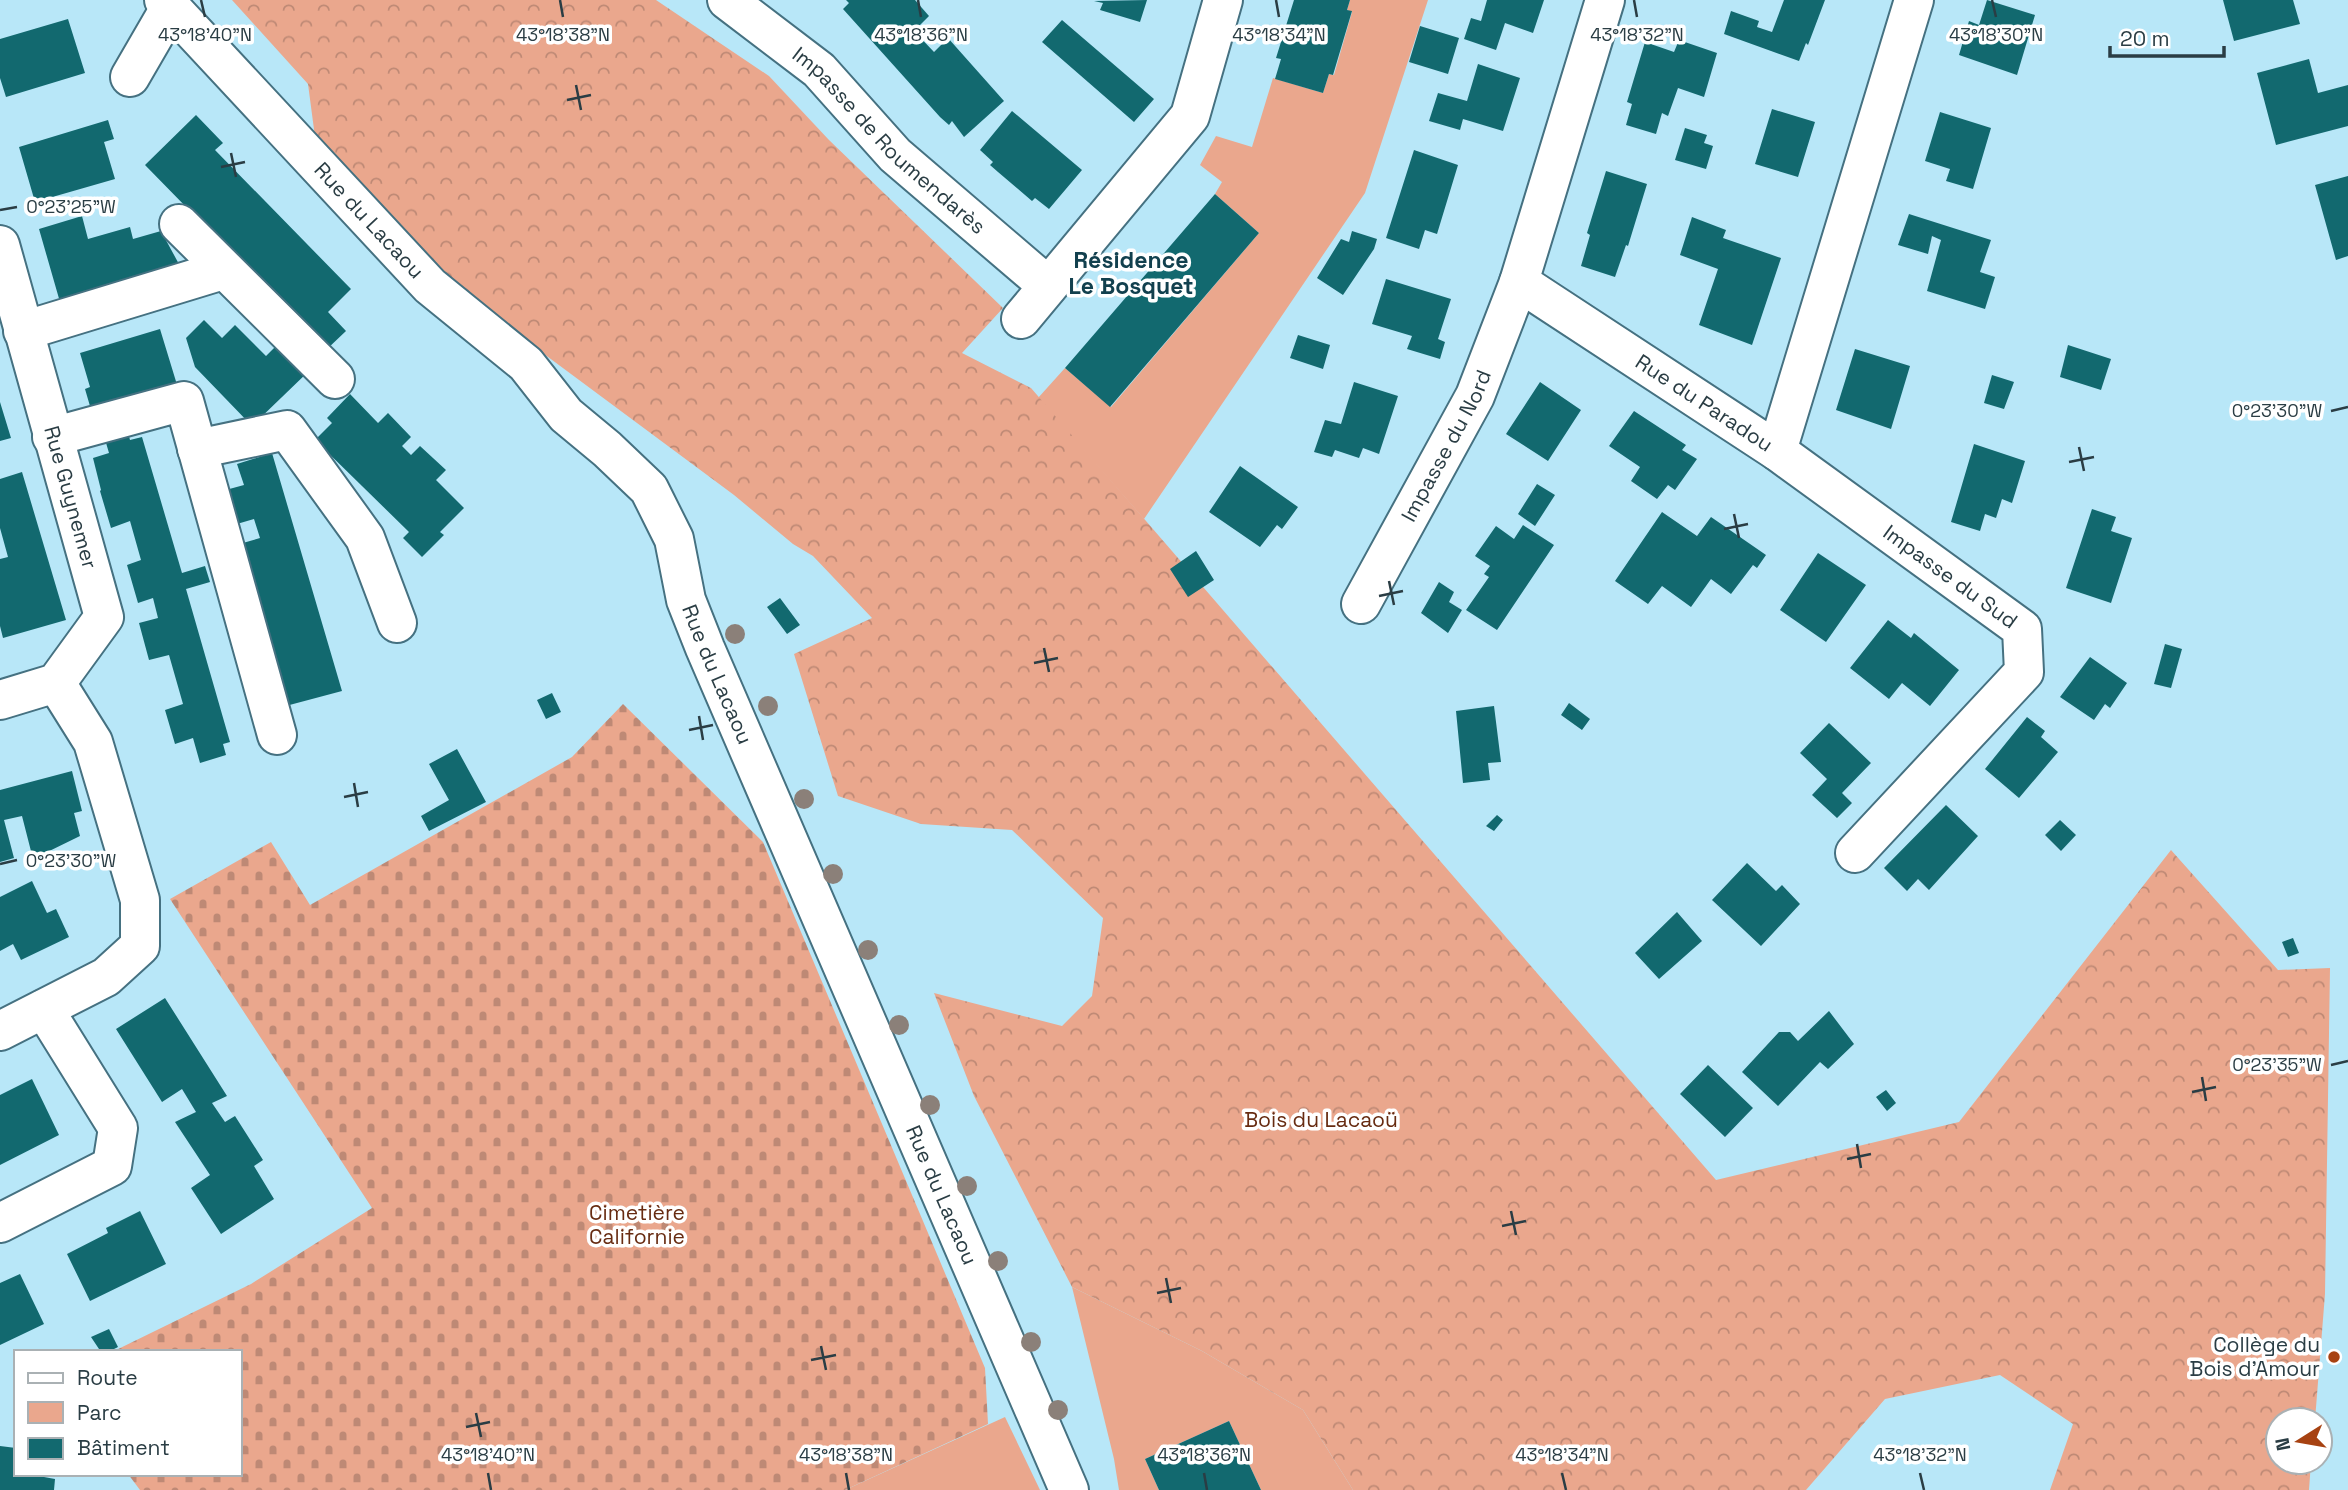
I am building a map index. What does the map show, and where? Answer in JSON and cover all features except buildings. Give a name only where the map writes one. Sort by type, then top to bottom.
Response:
[{"type":"street","name":"Impasse de Roumendarès","points":[[727,0],[819,70],[895,155],[1048,286]]},
{"type":"street","points":[[1021,318],[1191,116],[1223,0]]},
{"type":"street","points":[[1519,282],[1605,0]]},
{"type":"street","name":"Rue du Paradou","points":[[1519,282],[1777,451],[1914,0]]},
{"type":"street","points":[[130,77],[167,4]]},
{"type":"street","name":"Rue du Lacaou","points":[[167,4],[430,286],[526,364],[566,415],[649,489],[674,539],[686,600],[705,648],[1069,1490]]},
{"type":"street","points":[[179,224],[335,379]]},
{"type":"street","name":"Rue Guynemer","points":[[0,245],[104,617],[57,683]]},
{"type":"street","points":[[23,331],[223,270]]},
{"type":"street","name":"Impasse du Nord","points":[[1361,604],[1475,396],[1519,282]]},
{"type":"street","points":[[52,437],[184,401],[277,735]]},
{"type":"street","points":[[197,449],[287,430],[365,538],[397,623]]},
{"type":"street","name":"Impasse du Sud","points":[[1777,451],[2022,629],[2024,672],[1855,853]]},
{"type":"street","points":[[0,1031],[106,977],[140,946],[140,900],[93,742],[57,683],[3,689]]},
{"type":"street","points":[[0,1223],[112,1166],[118,1128],[44,1009]]},
{"type":"green space","name":"Bois du Lacaoü","points":[[232,0],[656,0],[769,76],[829,140],[1003,308],[962,353],[1031,388],[1716,1180],[1959,1122],[2171,850],[2278,970],[2330,968],[2325,1294],[2316,1406],[2264,1406],[2264,1476],[2310,1476],[2309,1490],[2050,1490],[2073,1424],[2000,1375],[1885,1399],[1806,1490],[1353,1490],[1303,1410],[1202,1351],[1072,1287],[974,1096],[934,993],[1062,1026],[1092,996],[1103,918],[1012,830],[921,824],[838,796],[794,654],[872,618],[813,556],[793,544],[734,495],[505,325],[407,239],[315,137],[308,84]]},
{"type":"green space","points":[[1350,0],[1428,0],[1365,193],[1144,519],[1038,398],[1065,368],[1111,407],[1259,233],[1215,194],[1222,182],[1200,165],[1216,136],[1252,147],[1273,78],[1323,93],[1329,74],[1334,75],[1352,12],[1347,10]]},
{"type":"green space","name":"Cimetière Californie","points":[[623,704],[763,842],[985,1368],[988,1424],[845,1490],[140,1490],[130,1476],[242,1476],[242,1350],[116,1350],[251,1284],[372,1208],[170,899],[271,842],[310,905],[572,757]]},
{"type":"green space","points":[[1072,1287],[1202,1351],[1303,1410],[1353,1490],[1261,1490],[1229,1421],[1145,1459],[1159,1490],[1119,1490],[1114,1459]]},
{"type":"green space","points":[[1005,1417],[1040,1490],[845,1490]]},
{"type":"place","name":"Collège du Bois d'Amour","points":[[2334,1357]]},
{"type":"district","name":"Résidence Le Bosquet","points":[[1131,273]]}]
